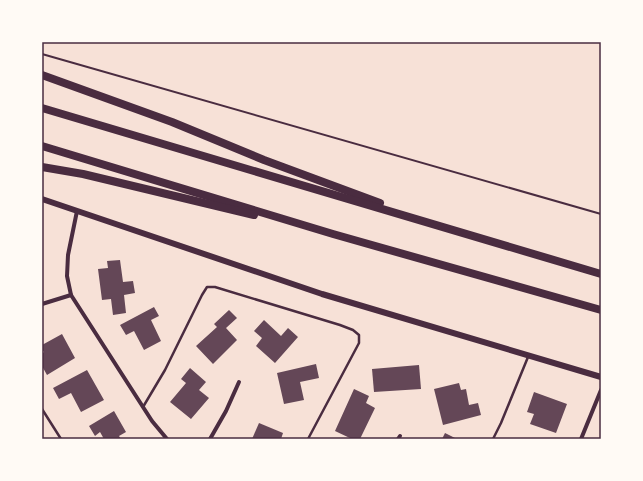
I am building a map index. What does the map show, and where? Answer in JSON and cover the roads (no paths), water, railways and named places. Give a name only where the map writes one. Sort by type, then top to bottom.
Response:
[{"type":"highway","points":[[42,75],[172,122],[264,160],[450,229]]},
{"type":"highway","points":[[42,108],[601,274]]},
{"type":"highway","points":[[42,146],[333,234],[601,310]]},
{"type":"highway","points":[[42,167],[83,174],[333,234]]},
{"type":"main road","points":[[42,199],[322,294],[601,377]]},
{"type":"street","points":[[77,211],[68,255],[68,276],[71,295],[152,421],[167,439]]},
{"type":"street","points":[[42,304],[71,295]]},
{"type":"street","points":[[210,439],[239,382]]},
{"type":"street","points":[[581,439],[601,390]]},
{"type":"lane","points":[[143,407],[165,370],[202,295],[207,287],[215,287],[340,325],[359,335],[359,343],[308,439]]},
{"type":"lane","points":[[493,439],[501,423],[528,355]]},
{"type":"lane","points":[[42,409],[61,439]]}]
